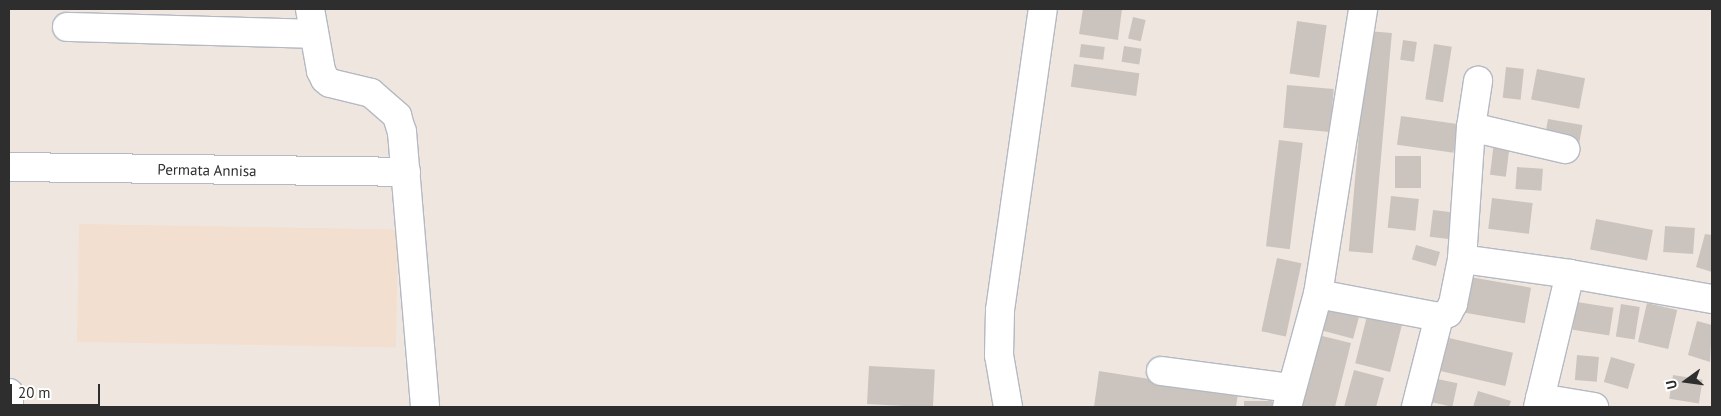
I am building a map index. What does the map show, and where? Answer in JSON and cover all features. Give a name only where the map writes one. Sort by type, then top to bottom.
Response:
[{"type":"street","points":[[1008,407],[999,355],[1000,310],[1043,9]]},
{"type":"street","points":[[1161,371],[1289,398],[1318,294],[1363,9]]},
{"type":"street","points":[[67,27],[312,21],[321,71],[325,79],[330,83],[371,93],[397,116],[402,132],[425,407]]},
{"type":"street","points":[[1318,294],[1439,317],[1448,313],[1453,304],[1462,259],[1471,127],[1478,81]]},
{"type":"street","points":[[1471,127],[1565,149]]},
{"type":"street","name":"Permata Annisa","points":[[9,167],[406,172]]},
{"type":"street","points":[[1462,259],[1570,274],[1712,299]]},
{"type":"street","points":[[1570,274],[1539,403],[1594,407]]},
{"type":"street","points":[[1416,407],[1439,317]]},
{"type":"street","points":[[9,393],[10,407]]},
{"type":"shaded area","points":[[79,224],[398,230],[396,348],[77,342]]},
{"type":"building","points":[[1083,9],[1122,9],[1118,40],[1079,34]]},
{"type":"building","points":[[1133,17],[1146,20],[1141,41],[1128,38]]},
{"type":"building","points":[[1297,21],[1327,25],[1319,78],[1290,73]]},
{"type":"building","points":[[1368,31],[1392,33],[1373,253],[1349,251]]},
{"type":"building","points":[[1403,40],[1417,42],[1414,62],[1400,60]]},
{"type":"building","points":[[1081,44],[1105,47],[1103,60],[1079,57]]},
{"type":"building","points":[[1434,44],[1452,47],[1443,102],[1425,99]]},
{"type":"building","points":[[1124,46],[1142,49],[1139,65],[1121,62]]},
{"type":"building","points":[[1074,64],[1139,73],[1136,96],[1071,87]]},
{"type":"building","points":[[1506,67],[1524,69],[1521,100],[1503,98]]},
{"type":"building","points":[[1537,69],[1585,78],[1579,109],[1531,99]]},
{"type":"building","points":[[1287,85],[1334,89],[1330,132],[1283,128]]},
{"type":"building","points":[[1401,116],[1457,124],[1453,153],[1397,145]]},
{"type":"building","points":[[1548,119],[1582,125],[1579,146],[1544,140]]},
{"type":"building","points":[[1279,140],[1303,143],[1290,249],[1266,246]]},
{"type":"building","points":[[1494,142],[1510,144],[1506,177],[1490,175]]},
{"type":"building","points":[[1395,156],[1421,156],[1421,188],[1395,188]]},
{"type":"building","points":[[1517,167],[1543,169],[1541,191],[1515,189]]},
{"type":"building","points":[[1391,196],[1419,199],[1416,231],[1388,228]]},
{"type":"building","points":[[1492,198],[1533,203],[1529,234],[1488,229]]},
{"type":"building","points":[[1433,210],[1456,213],[1453,240],[1430,237]]},
{"type":"building","points":[[1596,219],[1653,230],[1647,260],[1590,249]]},
{"type":"building","points":[[1665,226],[1695,228],[1693,254],[1663,252]]},
{"type":"building","points":[[1705,234],[1712,235],[1712,272],[1696,267]]},
{"type":"building","points":[[1416,245],[1440,252],[1436,266],[1412,259]]},
{"type":"building","points":[[1277,258],[1301,263],[1286,337],[1261,331]]},
{"type":"building","points":[[1470,277],[1531,288],[1525,323],[1464,312]]},
{"type":"building","points":[[1325,297],[1362,307],[1353,339],[1316,329]]},
{"type":"building","points":[[1577,302],[1614,308],[1609,335],[1573,330]]},
{"type":"building","points":[[1647,303],[1677,310],[1668,349],[1638,342]]},
{"type":"building","points":[[1621,304],[1640,307],[1635,340],[1616,337]]},
{"type":"building","points":[[1369,308],[1404,317],[1390,372],[1355,363]]},
{"type":"building","points":[[1697,321],[1712,325],[1710,362],[1688,355]]},
{"type":"building","points":[[1314,334],[1351,343],[1335,407],[1295,407]]},
{"type":"building","points":[[1436,335],[1513,353],[1505,386],[1428,368]]},
{"type":"building","points":[[1577,355],[1599,357],[1597,382],[1575,380]]},
{"type":"building","points":[[1611,357],[1635,364],[1628,389],[1604,382]]},
{"type":"building","points":[[869,366],[935,369],[933,407],[867,404]]},
{"type":"building","points":[[1354,370],[1384,378],[1376,407],[1344,407]]},
{"type":"building","points":[[1099,371],[1238,393],[1236,407],[1094,407]]},
{"type":"building","points":[[1673,375],[1703,380],[1699,403],[1669,399]]},
{"type":"building","points":[[1433,378],[1457,383],[1452,407],[1428,401]]},
{"type":"building","points":[[1478,391],[1511,401],[1509,407],[1473,407]]},
{"type":"building","points":[[1244,401],[1272,401],[1272,407],[1244,407]]}]
